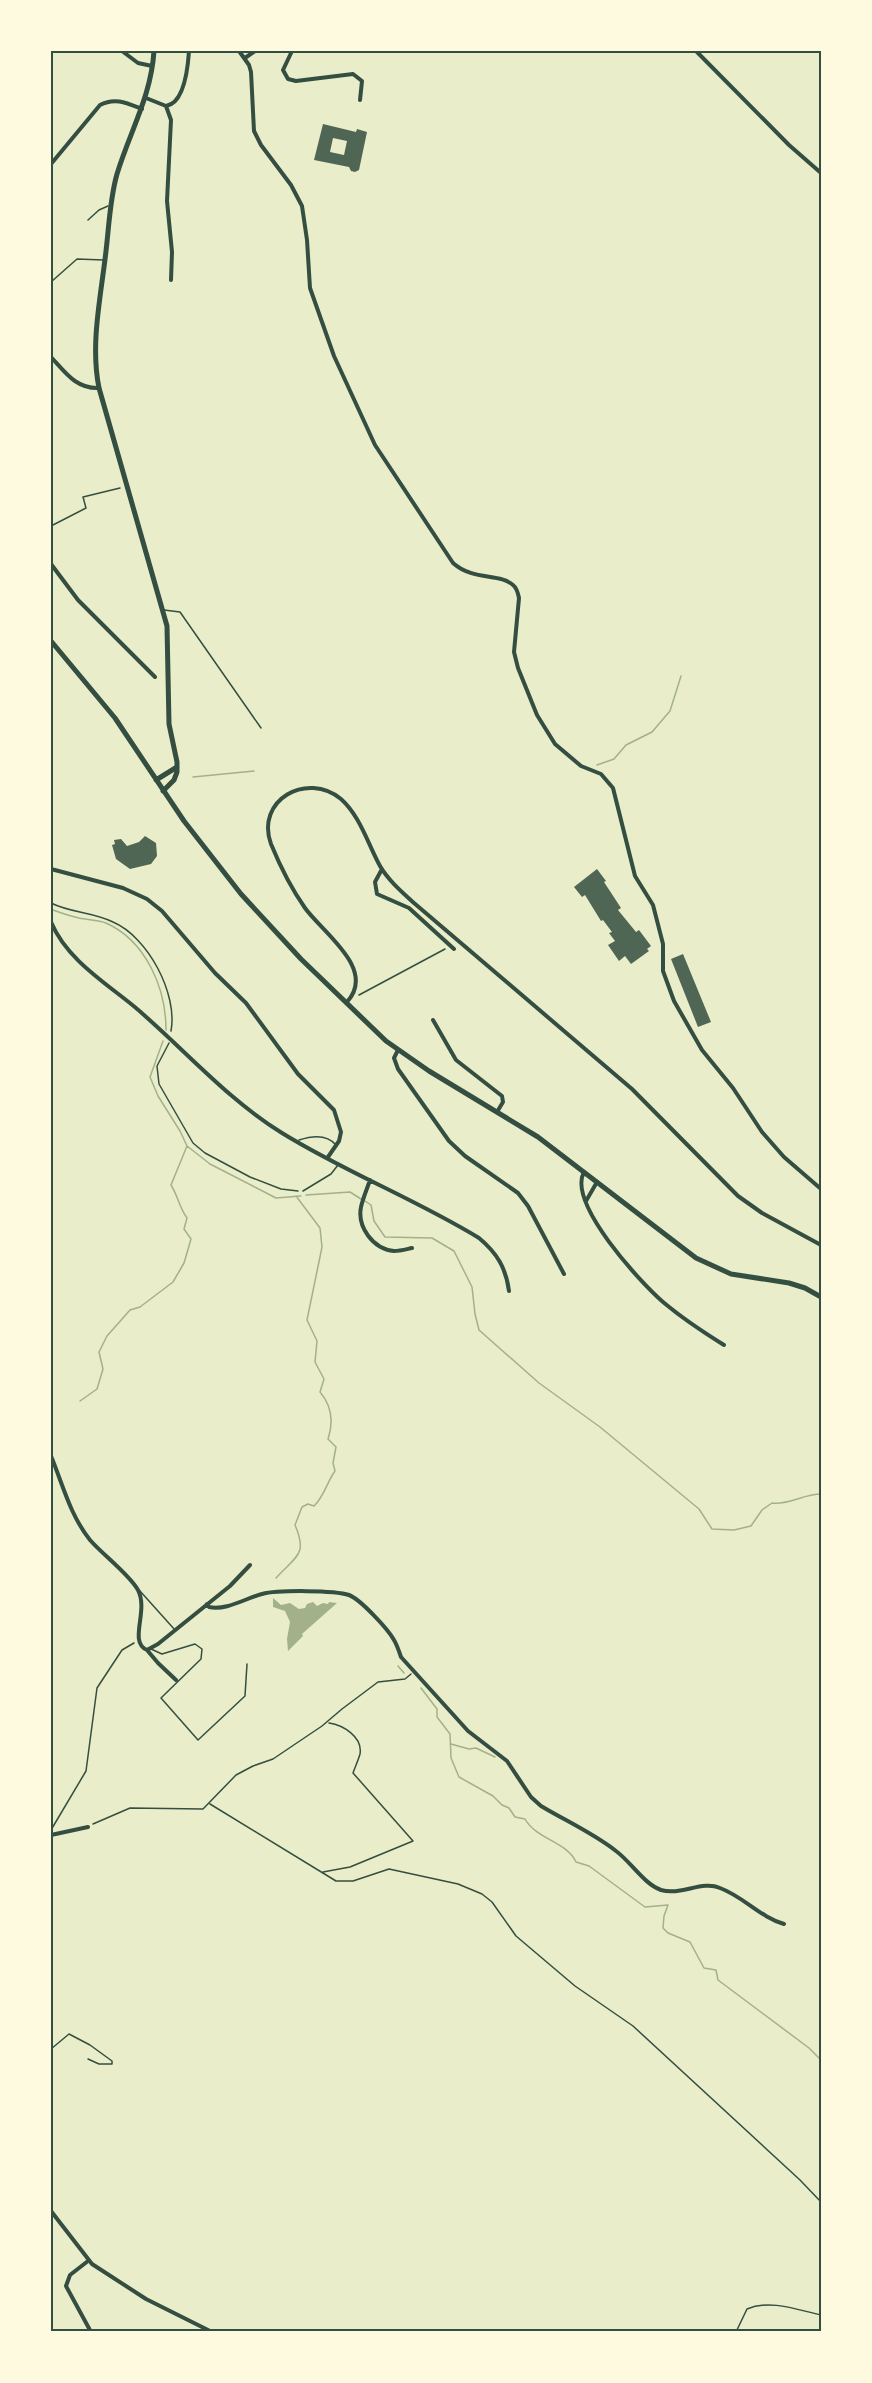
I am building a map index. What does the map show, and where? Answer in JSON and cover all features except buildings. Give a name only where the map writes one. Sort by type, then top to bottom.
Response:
[{"type":"main road","points":[[154,51],[146,98],[116,176],[95,349],[99,388],[163,610],[168,649],[169,724],[177,757],[174,780],[164,791]]},
{"type":"main road","points":[[51,641],[115,718],[156,780],[219,867],[264,921],[398,1050],[538,1137],[696,1258],[731,1274],[796,1284],[821,1297]]},
{"type":"main road","points":[[156,780],[177,767]]},
{"type":"street","points":[[122,51],[138,63],[153,66]]},
{"type":"street","points":[[146,98],[166,106],[173,104],[178,98],[188,67],[189,51]]},
{"type":"street","points":[[239,51],[252,72],[254,131],[261,145],[291,185],[302,206],[310,288],[318,306],[326,336],[352,390],[367,430],[453,563],[472,575],[507,581],[514,585],[519,598],[514,651],[518,668],[537,715],[549,735],[581,766],[601,774],[616,796],[635,876],[653,905],[663,944],[661,963],[679,1011],[702,1050],[762,1132],[790,1163],[821,1189]]},
{"type":"street","points":[[245,58],[255,51]]},
{"type":"street","points":[[292,51],[283,69],[288,79],[297,81],[356,75],[362,81],[360,100]]},
{"type":"street","points":[[696,51],[789,145],[821,173]]},
{"type":"street","points":[[51,164],[100,105],[118,101],[142,110]]},
{"type":"street","points":[[166,106],[171,120],[167,201],[172,251],[171,280]]},
{"type":"street","points":[[51,357],[82,387],[99,388]]},
{"type":"street","points":[[51,564],[78,600],[155,676]]},
{"type":"street","points":[[347,1002],[356,986],[353,966],[345,952],[306,909],[284,874],[270,841],[268,830],[273,810],[280,800],[299,789],[319,788],[343,801],[355,817],[382,869],[414,903],[632,1089],[738,1196],[762,1213],[821,1245]]},
{"type":"street","points":[[51,869],[129,891],[147,899],[162,911],[215,973],[246,1003],[298,1074],[329,1102],[341,1126],[341,1135],[328,1157]]},
{"type":"street","points":[[382,869],[375,882],[376,894],[409,908],[454,949]]},
{"type":"street","points":[[51,922],[71,952],[92,973],[137,1009],[244,1106],[284,1134],[479,1238],[503,1265],[509,1291]]},
{"type":"street","points":[[433,1020],[456,1059],[502,1096],[503,1102],[498,1113]]},
{"type":"street","points":[[398,1050],[394,1058],[398,1069],[439,1130],[465,1156],[518,1193],[536,1219],[564,1274]]},
{"type":"street","points":[[584,1172],[581,1185],[586,1202],[592,1216],[620,1257],[644,1284],[671,1308],[724,1345]]},
{"type":"street","points":[[370,1180],[360,1209],[364,1231],[385,1249],[395,1251],[412,1248]]},
{"type":"street","points":[[586,1202],[597,1182]]},
{"type":"street","points":[[51,1456],[68,1503],[82,1529],[137,1589],[143,1611],[138,1639],[142,1647],[149,1649],[158,1663],[176,1680]]},
{"type":"street","points":[[149,1649],[230,1586],[250,1565]]},
{"type":"street","points":[[207,1604],[215,1609],[274,1592],[334,1593],[350,1596],[389,1633],[401,1657],[468,1731],[507,1761],[531,1797],[541,1806],[616,1851],[654,1887],[664,1891],[680,1892],[715,1886],[728,1891],[771,1920],[784,1924]]},
{"type":"street","points":[[51,1835],[88,1827]]},
{"type":"street","points":[[51,2211],[68,2230],[88,2261],[108,2277],[212,2332]]},
{"type":"street","points":[[88,2261],[70,2276],[66,2286],[91,2332]]},
{"type":"lane","points":[[88,220],[99,210],[111,205]]},
{"type":"lane","points":[[51,282],[77,259],[105,260]]},
{"type":"lane","points":[[163,610],[180,612],[261,728]]},
{"type":"lane","points":[[298,1141],[305,1138],[324,1137],[336,1146]]},
{"type":"lane","points":[[303,1191],[331,1174],[339,1163]]},
{"type":"lane","points":[[137,1589],[175,1630]]},
{"type":"lane","points":[[149,1649],[162,1654],[195,1644],[202,1649],[201,1659],[161,1698],[198,1740],[245,1696],[247,1664]]},
{"type":"lane","points":[[51,2049],[69,2034],[106,2055],[112,2064],[99,2064],[88,2059]]},
{"type":"path","points":[[51,526],[86,508],[83,497],[121,488]]},
{"type":"path","points":[[51,903],[63,909],[92,914],[117,923],[131,933],[150,953],[171,1009],[170,1035]]},
{"type":"path","points":[[359,995],[447,948]]},
{"type":"path","points":[[169,1042],[157,1066],[159,1084],[199,1149],[270,1185],[287,1191],[303,1191]]},
{"type":"path","points":[[51,1830],[86,1771],[97,1688],[122,1650],[134,1643]]},
{"type":"path","points":[[88,1827],[130,1808],[202,1809],[210,1804],[236,1775],[253,1766],[270,1761],[327,1722],[378,1682],[405,1679],[413,1671]]},
{"type":"path","points":[[322,1872],[350,1868],[413,1841],[353,1773],[361,1752],[355,1736],[340,1725],[327,1722]]},
{"type":"path","points":[[210,1804],[342,1882],[389,1869],[458,1884],[482,1894],[492,1902],[516,1936],[575,1986],[633,2026],[821,2202]]},
{"type":"path","points":[[735,2332],[747,2308],[754,2305],[772,2304],[821,2315]]},
{"type":"shaded area","points":[[273,1598],[281,1605],[290,1603],[299,1609],[313,1602],[317,1606],[329,1602],[337,1603],[302,1634],[303,1636],[288,1651],[287,1639],[290,1622],[285,1611],[273,1607]]},
{"type":"waterway","points":[[597,765],[614,759],[626,745],[652,732],[670,711],[681,676]]},
{"type":"waterway","points":[[193,777],[254,771]]},
{"type":"waterway","points":[[53,910],[106,923],[132,941],[143,954],[158,982],[166,1030]]},
{"type":"waterway","points":[[163,1041],[150,1077],[158,1096],[187,1146],[210,1164],[276,1198],[301,1196]]},
{"type":"waterway","points":[[80,1401],[97,1389],[103,1369],[99,1352],[107,1336],[130,1310],[140,1307],[173,1282],[184,1263],[191,1239],[184,1229],[187,1218],[171,1185],[187,1146]]},
{"type":"waterway","points":[[306,1195],[350,1192],[361,1199]]},
{"type":"waterway","points":[[276,1578],[300,1549],[299,1535],[295,1525],[302,1507],[308,1504],[314,1506],[335,1471],[333,1463],[336,1447],[328,1439],[331,1414],[320,1392],[324,1379],[315,1362],[317,1341],[307,1320],[322,1247],[320,1228],[296,1196]]},
{"type":"waterway","points":[[365,1201],[371,1205],[374,1221],[385,1237],[432,1238],[454,1251],[472,1287],[479,1330],[539,1383],[600,1427],[699,1509],[712,1529],[734,1530],[751,1526],[762,1510],[772,1503],[821,1494]]},
{"type":"waterway","points":[[398,1666],[404,1673]]},
{"type":"waterway","points":[[421,1688],[437,1709],[437,1717],[450,1734],[451,1758],[459,1777],[493,1796],[509,1808],[515,1817],[525,1819],[537,1832],[566,1849],[576,1862],[589,1866],[645,1907],[668,1905],[663,1928],[668,1933],[690,1942],[704,1968],[716,1970],[718,1980],[809,2048],[821,2060]]},
{"type":"waterway","points":[[451,1744],[469,1749],[476,1748],[495,1757]]}]
